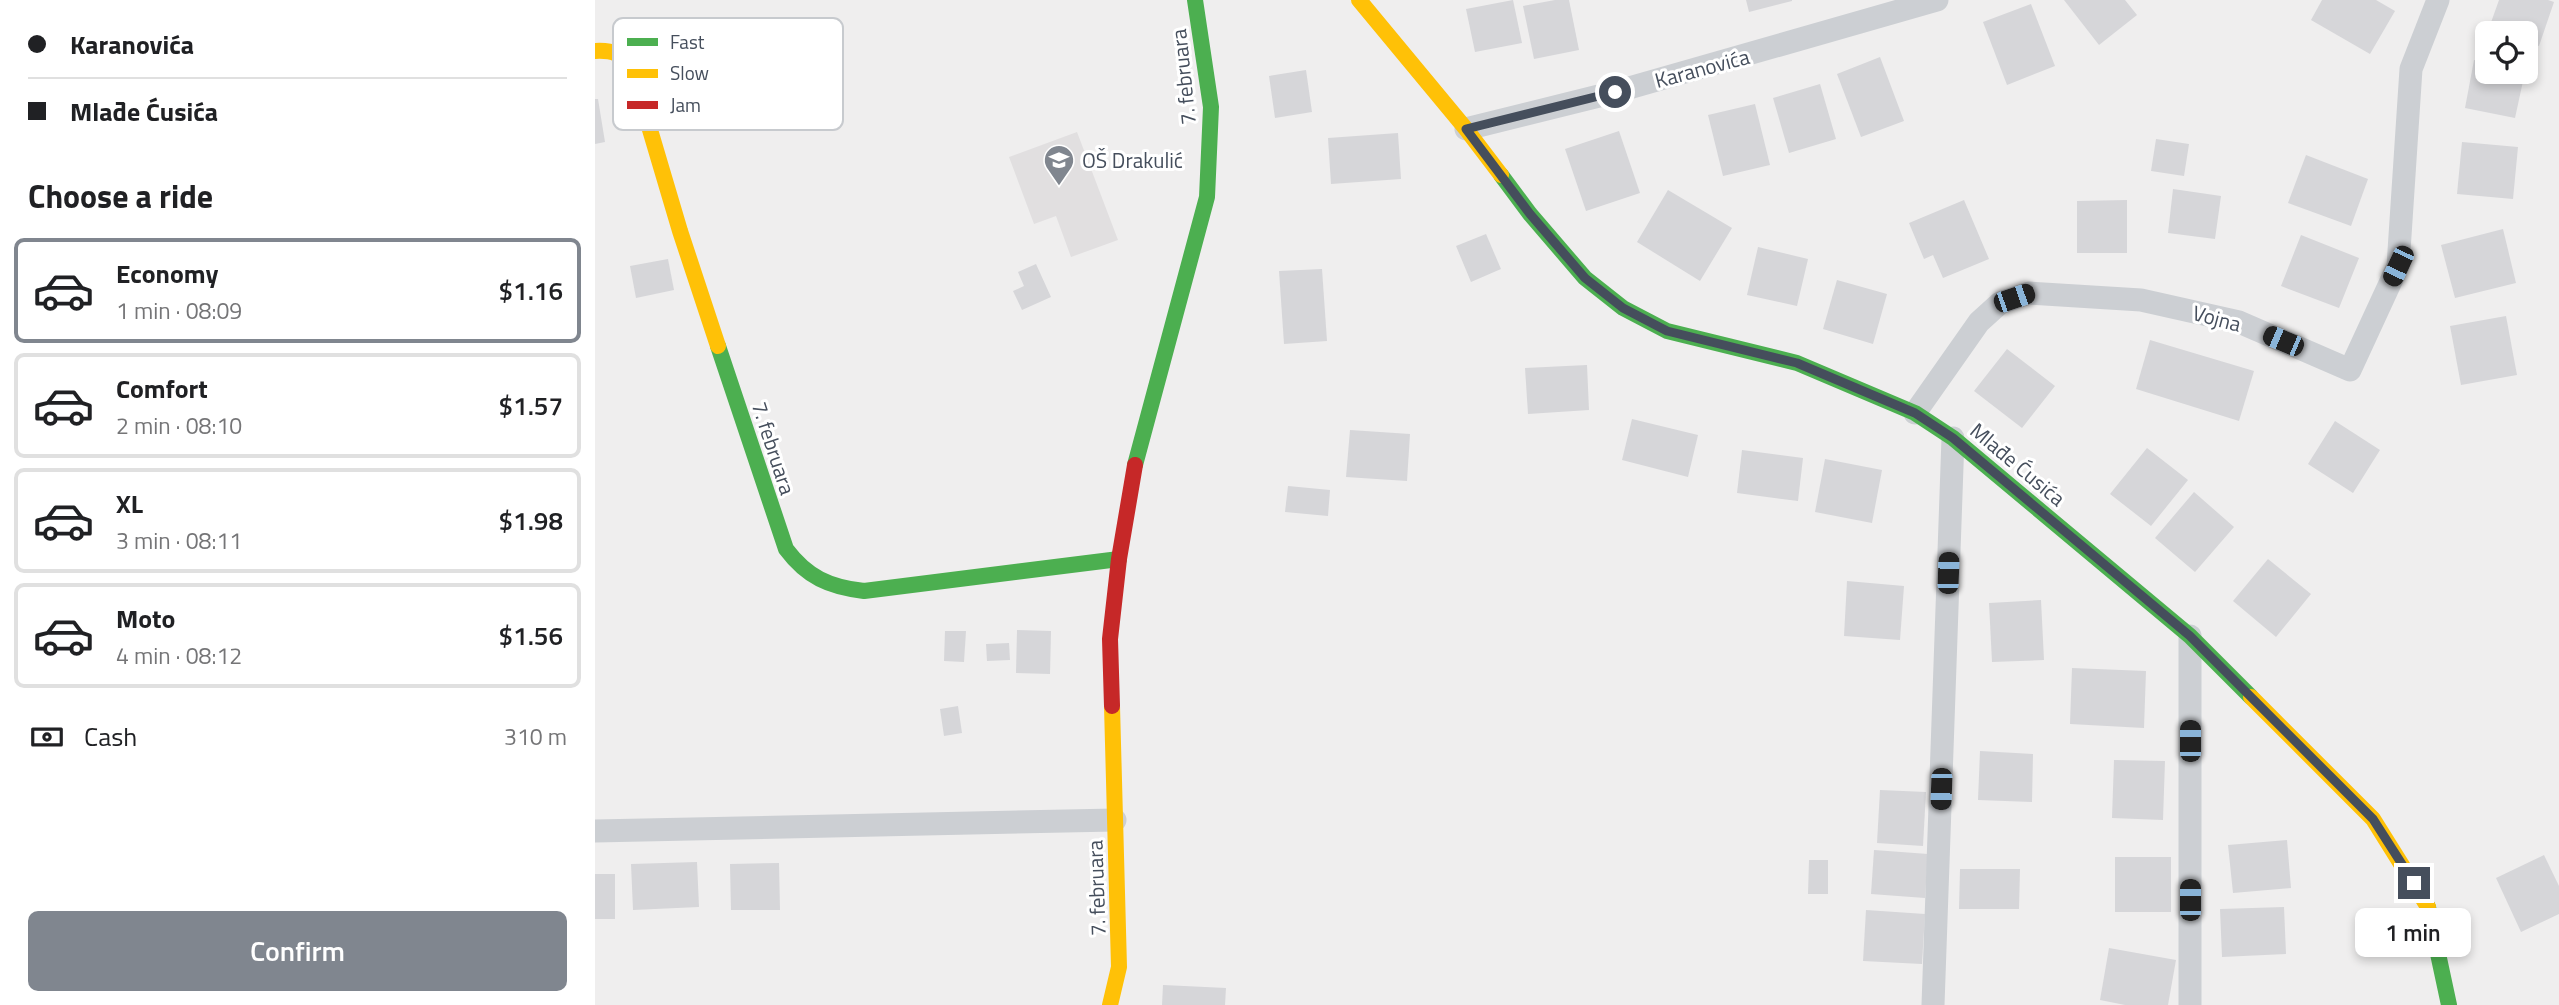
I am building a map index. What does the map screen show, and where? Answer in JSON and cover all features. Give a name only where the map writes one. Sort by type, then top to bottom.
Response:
[{"type":"street","name":"7. februara","points":[[1110,1005],[1119,967],[1110,639],[1119,559],[1138,450],[1207,197],[1211,107],[1195,0]]},
{"type":"street","name":"Mlađe Ćusića","points":[[1359,0],[1466,129],[1530,214],[1585,278],[1623,308],[1667,331],[1797,363],[1915,413],[1953,438],[2190,636],[2373,819],[2427,905],[2449,1005]]},
{"type":"street","name":"Karanovića","points":[[1466,129],[1615,92],[1937,0]]},
{"type":"street","name":"Vojna","points":[[1915,413],[1979,322],[2000,303],[2029,293],[2141,299],[2227,319],[2350,370],[2398,266],[2411,69],[2438,0]]},
{"type":"street","name":"7. februara","points":[[595,51],[613,50]]},
{"type":"street","name":"7. februara","points":[[650,130],[680,230],[786,549],[799,568],[819,583],[864,591],[1119,559]]},
{"type":"street","points":[[1933,1005],[1953,438]]},
{"type":"street","points":[[2190,636],[2190,1005]]},
{"type":"street","points":[[595,831],[1115,820]]},
{"type":"shaded area","name":"OŠ Drakulić","points":[[1077,132],[1118,240],[1071,257],[1056,216],[1034,224],[1009,157]]},
{"type":"building","points":[[1513,0],[1522,43],[1475,52],[1466,9]]},
{"type":"building","points":[[1569,0],[1579,50],[1534,59],[1523,6]]},
{"type":"building","points":[[1746,0],[1792,0],[1792,1],[1749,12]]},
{"type":"building","points":[[2064,0],[2125,0],[2137,15],[2099,45]]},
{"type":"building","points":[[2322,0],[2376,0],[2395,11],[2370,54],[2311,20]]},
{"type":"building","points":[[2499,0],[2554,2],[2539,46],[2538,21],[2492,21]]},
{"type":"building","points":[[2031,4],[2055,66],[2007,85],[1983,22]]},
{"type":"building","points":[[1880,57],[1904,121],[1861,137],[1837,74]]},
{"type":"building","points":[[2474,60],[2475,84],[2522,84],[2515,118],[2465,108]]},
{"type":"building","points":[[1306,70],[1312,112],[1275,118],[1269,76]]},
{"type":"building","points":[[1820,84],[1836,139],[1789,153],[1773,98]]},
{"type":"building","points":[[595,99],[598,99],[605,142],[595,144]]},
{"type":"building","points":[[1755,104],[1770,165],[1723,176],[1708,115]]},
{"type":"building","points":[[1619,131],[1640,193],[1586,211],[1565,149]]},
{"type":"building","points":[[1398,133],[1401,179],[1331,184],[1328,138]]},
{"type":"building","points":[[2156,139],[2189,144],[2184,176],[2151,171]]},
{"type":"building","points":[[2462,142],[2518,147],[2513,199],[2457,194]]},
{"type":"building","points":[[2306,155],[2368,179],[2351,226],[2288,203]]},
{"type":"building","points":[[2173,189],[2221,196],[2215,239],[2168,233]]},
{"type":"building","points":[[1668,190],[1732,228],[1700,281],[1637,242]]},
{"type":"building","points":[[1964,200],[1989,259],[1943,278],[1933,255],[1924,259],[1909,223]]},
{"type":"building","points":[[2127,200],[2127,253],[2077,253],[2077,201]]},
{"type":"building","points":[[2503,229],[2516,283],[2455,298],[2441,245]]},
{"type":"building","points":[[1486,234],[1501,269],[1471,282],[1456,246]]},
{"type":"building","points":[[2301,235],[2359,258],[2339,308],[2281,286]]},
{"type":"building","points":[[1758,247],[1808,259],[1797,306],[1747,295]]},
{"type":"building","points":[[668,259],[674,290],[636,298],[630,266]]},
{"type":"building","points":[[1036,264],[1051,297],[1022,310],[1013,291],[1024,286],[1018,272]]},
{"type":"building","points":[[1322,269],[1327,341],[1284,344],[1279,271]]},
{"type":"building","points":[[1837,280],[1887,294],[1873,344],[1823,329]]},
{"type":"building","points":[[2506,316],[2517,375],[2461,385],[2450,326]]},
{"type":"building","points":[[2150,340],[2254,371],[2239,421],[2136,389]]},
{"type":"building","points":[[2007,349],[2055,386],[2022,428],[1974,391]]},
{"type":"building","points":[[1587,365],[1589,410],[1528,414],[1525,368]]},
{"type":"building","points":[[1632,419],[1698,435],[1688,477],[1622,460]]},
{"type":"building","points":[[2335,421],[2380,450],[2353,493],[2308,464]]},
{"type":"building","points":[[1350,430],[1410,434],[1407,481],[1346,477]]},
{"type":"building","points":[[2147,448],[2188,480],[2151,526],[2110,494]]},
{"type":"building","points":[[1742,450],[1803,458],[1798,501],[1737,493]]},
{"type":"building","points":[[1825,459],[1882,470],[1872,523],[1815,512]]},
{"type":"building","points":[[1288,486],[1330,490],[1328,516],[1285,512]]},
{"type":"building","points":[[2194,492],[2234,527],[2195,572],[2155,538]]},
{"type":"building","points":[[2268,559],[2311,594],[2276,637],[2233,601]]},
{"type":"building","points":[[1847,581],[1904,586],[1900,640],[1844,636]]},
{"type":"building","points":[[2041,600],[2044,660],[1992,662],[1989,603]]},
{"type":"building","points":[[1017,630],[1051,631],[1050,674],[1016,673]]},
{"type":"building","points":[[945,631],[966,631],[964,662],[944,661]]},
{"type":"building","points":[[1009,643],[1010,660],[987,661],[986,644]]},
{"type":"building","points":[[2072,668],[2146,671],[2144,728],[2070,724]]},
{"type":"building","points":[[958,706],[962,733],[944,736],[940,709]]},
{"type":"building","points":[[1980,751],[2033,754],[2032,802],[1978,800]]},
{"type":"building","points":[[2114,760],[2165,761],[2163,820],[2112,818]]},
{"type":"building","points":[[1880,790],[1926,792],[1923,846],[1877,843]]},
{"type":"building","points":[[2287,840],[2291,888],[2233,893],[2228,845]]},
{"type":"building","points":[[1874,850],[1928,854],[1925,898],[1871,894]]},
{"type":"building","points":[[2544,855],[2559,886],[2559,914],[2521,932],[2496,878]]},
{"type":"building","points":[[2115,857],[2171,857],[2171,912],[2115,912]]},
{"type":"building","points":[[1809,860],[1828,860],[1828,894],[1808,894]]},
{"type":"building","points":[[697,862],[699,907],[633,910],[631,864]]},
{"type":"building","points":[[779,863],[780,910],[731,910],[730,864]]},
{"type":"building","points":[[1960,869],[2020,869],[2019,909],[1959,909]]},
{"type":"building","points":[[595,874],[615,874],[615,919],[595,919]]},
{"type":"building","points":[[2284,907],[2286,954],[2222,957],[2220,909]]},
{"type":"building","points":[[1866,910],[1925,914],[1922,964],[1863,961]]},
{"type":"building","points":[[2109,948],[2176,960],[2168,1005],[2125,1005],[2100,1000]]},
{"type":"building","points":[[1163,985],[1226,988],[1225,1005],[1162,1005]]},
{"type":"traffic: fast","points":[[1135,465],[1207,197],[1211,107],[1195,0]]},
{"type":"traffic: fast","points":[[1501,175],[1530,214],[1585,278],[1623,308],[1667,331],[1797,363],[1915,413],[1953,438],[2190,636],[2251,697]]},
{"type":"traffic: fast","points":[[718,346],[786,549],[802,567],[820,579],[840,587],[864,591],[1119,559]]},
{"type":"traffic: fast","points":[[2428,907],[2449,1005]]},
{"type":"traffic: slow","points":[[1359,0],[1501,175]]},
{"type":"traffic: slow","points":[[595,51],[613,53]]},
{"type":"traffic: slow","points":[[650,130],[718,346]]},
{"type":"traffic: slow","points":[[2251,697],[2373,819],[2428,907]]},
{"type":"traffic: slow","points":[[1110,1005],[1119,967],[1112,706]]},
{"type":"traffic: jam","points":[[1112,706],[1110,639],[1119,559],[1135,465]]},
{"type":"place","name":"OŠ Drakulić","points":[[1059,187]]},
{"type":"route","points":[[1615,92],[1466,129],[1530,214],[1585,278],[1623,308],[1667,331],[1797,363],[1915,413],[1953,438],[2190,636],[2373,819],[2414,883]]}]
